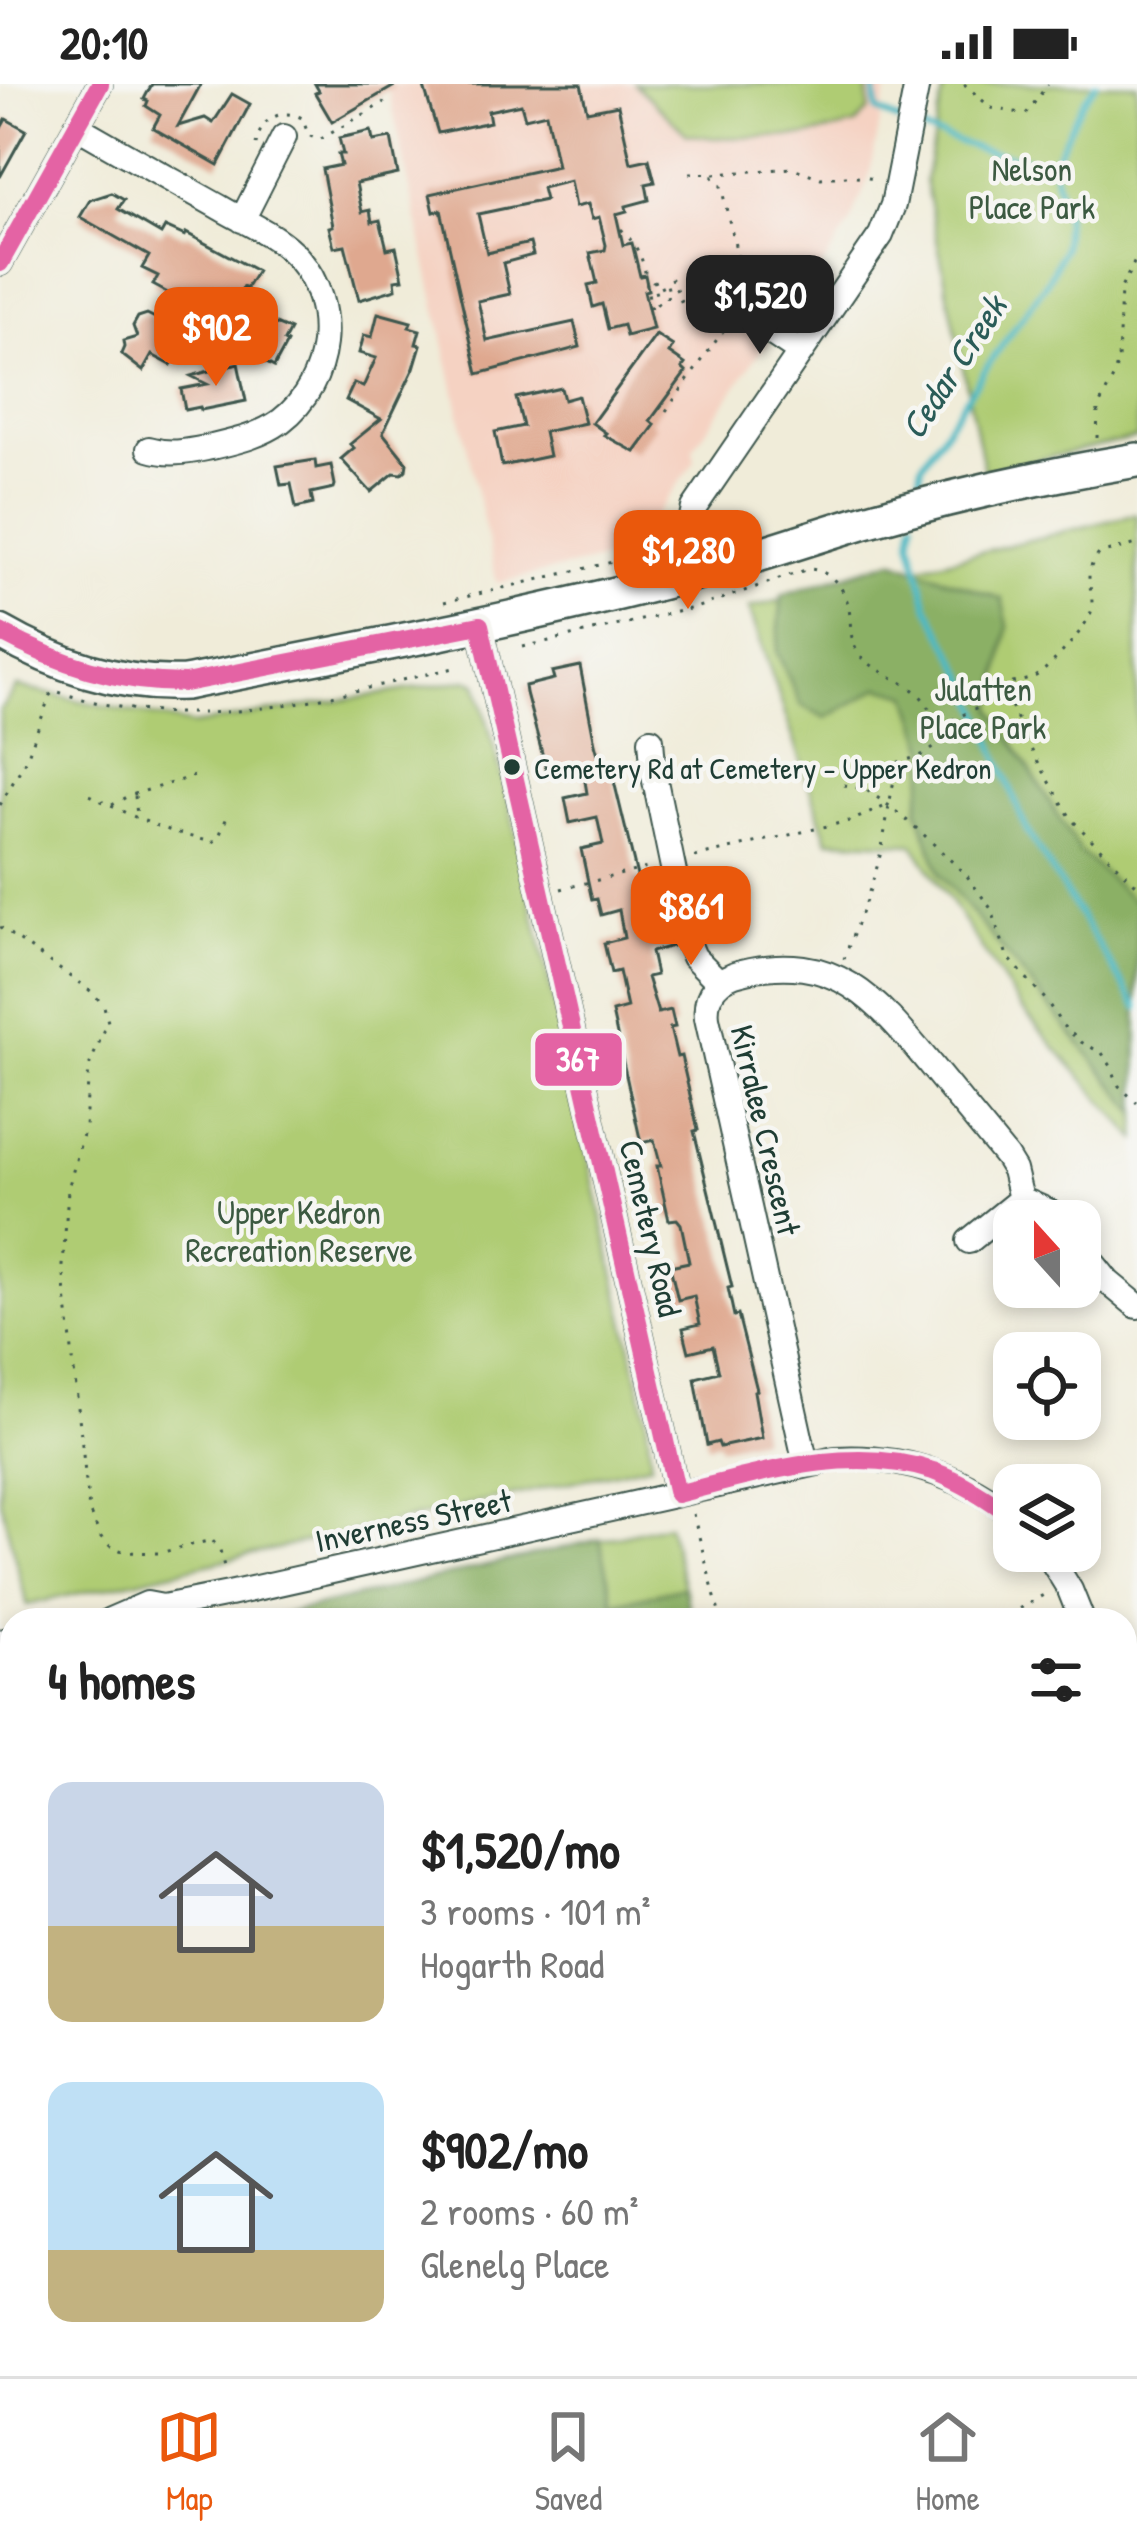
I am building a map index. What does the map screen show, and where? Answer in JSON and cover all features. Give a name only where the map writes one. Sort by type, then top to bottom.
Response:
[{"type":"main road","points":[[0,632],[89,672],[160,684],[185,682],[480,625],[701,573],[874,519],[1137,460]]},
{"type":"street","points":[[0,262],[100,84]]},
{"type":"street","points":[[701,573],[690,526],[694,508],[881,235],[892,205],[917,84]]},
{"type":"street","points":[[76,126],[283,244],[310,275],[324,316],[324,357],[318,373],[280,421],[256,435],[182,453],[149,449]]},
{"type":"street","points":[[242,220],[297,136]]},
{"type":"street","points":[[739,310],[800,352]]},
{"type":"street","name":"Cemetery Road","points":[[480,625],[685,1503]]},
{"type":"street","points":[[651,740],[654,776],[690,948],[719,982]]},
{"type":"street","name":"Kirralee Crescent","points":[[806,1464],[706,1018],[707,1001],[719,982],[735,974],[773,968],[813,970],[866,994],[901,1028],[1006,1157],[1021,1199]]},
{"type":"street","points":[[969,1241],[1021,1199]]},
{"type":"street","points":[[1101,1273],[1137,1306]]},
{"type":"street","name":"Inverness Street","points":[[183,1608],[685,1503],[806,1464],[865,1458],[919,1466],[969,1486],[993,1503]]},
{"type":"street","points":[[1059,1572],[1077,1608]]},
{"type":"street","points":[[0,1986],[0,1995]]},
{"type":"path","points":[[964,84],[991,108],[1026,114],[1048,84]]},
{"type":"path","points":[[256,149],[259,130],[280,113],[302,118],[297,136],[319,140],[385,102]]},
{"type":"path","points":[[690,172],[794,168],[821,178],[881,180]]},
{"type":"path","points":[[621,229],[640,256],[652,310],[658,303],[653,282],[658,280],[666,297],[670,296],[665,281],[672,279],[683,306],[688,291],[709,304],[739,310],[744,287],[721,186],[708,174]]},
{"type":"path","points":[[1097,440],[1098,408],[1118,360],[1121,287],[1137,257]]},
{"type":"path","points":[[666,411],[723,331],[709,304]]},
{"type":"path","points":[[938,726],[1006,695],[1012,683],[1042,672],[1088,619],[1092,608],[1087,573],[1099,554],[1137,544]]},
{"type":"path","points":[[444,602],[658,554]]},
{"type":"path","points":[[524,646],[698,608],[808,569],[820,569],[838,584],[848,604],[856,650],[922,697],[942,736],[937,748],[899,762],[877,867],[837,978]]},
{"type":"path","points":[[0,805],[22,769],[55,691],[150,712],[187,713],[286,703],[459,667]]},
{"type":"path","points":[[1006,695],[1072,820],[1137,885]]},
{"type":"path","points":[[110,806],[201,774]]},
{"type":"path","points":[[844,785],[865,789],[887,805],[967,876],[992,910],[1007,956],[1062,1025],[1102,1053],[1119,1086],[1137,1103]]},
{"type":"path","points":[[90,795],[181,835],[213,842],[229,812]]},
{"type":"path","points":[[134,795],[137,818]]},
{"type":"path","points":[[542,893],[853,820],[887,805]]},
{"type":"path","points":[[0,927],[92,992],[107,1018],[89,1069],[85,1127],[70,1177],[64,1253],[92,1519],[108,1544],[125,1552],[163,1552],[212,1540],[220,1550],[225,1572]]},
{"type":"path","points":[[685,1503],[717,1608]]},
{"type":"path","points":[[1020,1608],[1049,1592]]},
{"type":"shaded area","points":[[387,84],[888,84],[869,177],[850,224],[775,339],[770,337],[693,449],[695,461],[628,554],[497,583]]},
{"type":"green space","points":[[635,84],[867,84],[869,110],[856,125],[808,136],[713,138],[687,134]]},
{"type":"green space","name":"Nelson Place Park","points":[[945,84],[1137,84],[1137,438],[984,471],[925,180]]},
{"type":"green space","name":"Julatten Place Park","points":[[1137,514],[1137,1140],[1021,1008],[913,844],[828,840],[749,608]]},
{"type":"green space","points":[[893,560],[1002,599],[1008,626],[993,709],[1080,852],[1137,904],[1137,1113],[940,874],[918,810],[928,752],[909,695],[880,687],[826,718],[801,705],[777,652],[782,595]]},
{"type":"green space","name":"Upper Kedron Recreation Reserve","points":[[466,680],[477,683],[509,803],[646,1414],[651,1464],[27,1605],[0,1499],[0,710],[17,687],[193,725]]},
{"type":"green space","points":[[668,1524],[684,1587],[614,1604],[600,1540]]},
{"type":"green space","points":[[600,1539],[614,1603],[684,1587],[689,1608],[310,1608]]},
{"type":"building","points":[[152,84],[201,84],[178,126],[205,118],[213,123],[232,94],[250,104],[218,165],[153,128],[160,115],[144,99]]},
{"type":"building","points":[[315,84],[398,84],[332,122],[315,93],[319,91]]},
{"type":"building","points":[[423,84],[581,84],[587,111],[618,105],[631,163],[649,159],[655,182],[646,184],[649,200],[616,214],[623,245],[632,243],[640,276],[645,275],[653,329],[626,336],[623,325],[608,329],[602,304],[593,307],[588,285],[597,283],[590,253],[605,250],[606,245],[599,217],[592,219],[588,204],[575,207],[570,181],[542,188],[545,200],[478,214],[487,253],[530,243],[533,255],[503,263],[510,294],[478,301],[487,341],[574,322],[580,347],[478,374],[441,210],[434,212],[430,194],[557,166],[546,113],[525,118],[521,104],[488,111],[490,122],[438,133]]},
{"type":"building","points":[[6,119],[26,130],[0,177],[0,130]]},
{"type":"building","points":[[371,131],[373,141],[391,138],[398,174],[356,183],[362,212],[370,210],[372,222],[380,220],[387,249],[396,247],[403,279],[395,280],[396,289],[359,300],[345,245],[334,247],[322,169],[341,165],[339,138]]},
{"type":"building","points":[[112,193],[124,200],[118,209],[161,234],[165,227],[186,233],[257,271],[224,321],[255,338],[266,320],[290,330],[274,367],[185,319],[192,306],[153,285],[158,276],[142,268],[149,256],[80,217],[90,200]]},
{"type":"building","points":[[378,313],[411,322],[409,327],[420,330],[416,344],[421,345],[383,433],[407,463],[406,470],[394,473],[371,492],[341,459],[354,448],[350,444],[381,419],[346,400],[354,383],[363,387],[376,358],[359,353],[364,335],[372,337]]},
{"type":"building","points":[[147,314],[181,331],[173,345],[180,349],[171,365],[152,355],[143,371],[121,354],[123,341],[137,337],[133,326],[138,317]]},
{"type":"building","points":[[656,335],[673,346],[669,353],[685,364],[686,372],[650,421],[655,425],[635,452],[592,423]]},
{"type":"building","points":[[238,363],[246,401],[185,410],[181,389],[207,384],[191,376]]},
{"type":"building","points":[[561,388],[564,400],[578,396],[585,423],[544,432],[549,456],[502,466],[495,432],[523,426],[516,398]]},
{"type":"building","points":[[315,460],[316,468],[331,465],[334,488],[311,493],[313,504],[296,508],[291,484],[281,485],[277,466]]},
{"type":"building","points":[[580,666],[595,744],[604,775],[612,773],[652,932],[668,931],[672,946],[651,952],[656,975],[647,977],[658,1013],[671,1010],[675,1027],[670,1028],[698,1130],[694,1131],[732,1287],[728,1288],[734,1316],[738,1315],[757,1390],[762,1438],[720,1447],[718,1442],[707,1445],[695,1378],[719,1372],[713,1346],[689,1352],[683,1328],[700,1324],[694,1296],[678,1300],[670,1266],[689,1262],[681,1224],[669,1220],[654,1140],[641,1143],[612,1012],[627,1008],[619,971],[611,973],[604,943],[624,938],[619,910],[601,915],[597,899],[592,900],[581,849],[603,844],[597,817],[570,823],[565,798],[587,793],[582,764],[547,772],[526,693],[525,686],[554,679],[552,672]]},
{"type":"waterway","points":[[874,84],[877,111],[903,123]]},
{"type":"waterway","name":"Cedar Creek","points":[[917,495],[922,464],[1047,282],[1063,249],[1065,216],[1052,164],[1096,84]]},
{"type":"waterway","points":[[915,128],[983,150],[1052,164]]},
{"type":"waterway","name":"Cedar Creek","points":[[914,520],[911,540],[928,606],[969,682],[1027,831],[1137,1007]]},
{"type":"transit line","name":"367","points":[[0,263],[100,84]]},
{"type":"transit line","name":"367","points":[[480,625],[677,1494]]},
{"type":"transit line","name":"367","points":[[0,632],[90,670],[136,680],[185,683],[480,625]]},
{"type":"transit line","name":"367","points":[[677,1494],[804,1464],[869,1460],[933,1471],[993,1504]]},
{"type":"place","name":"Cemetery Rd at Cemetery - Upper Kedron","points":[[512,767]]}]
